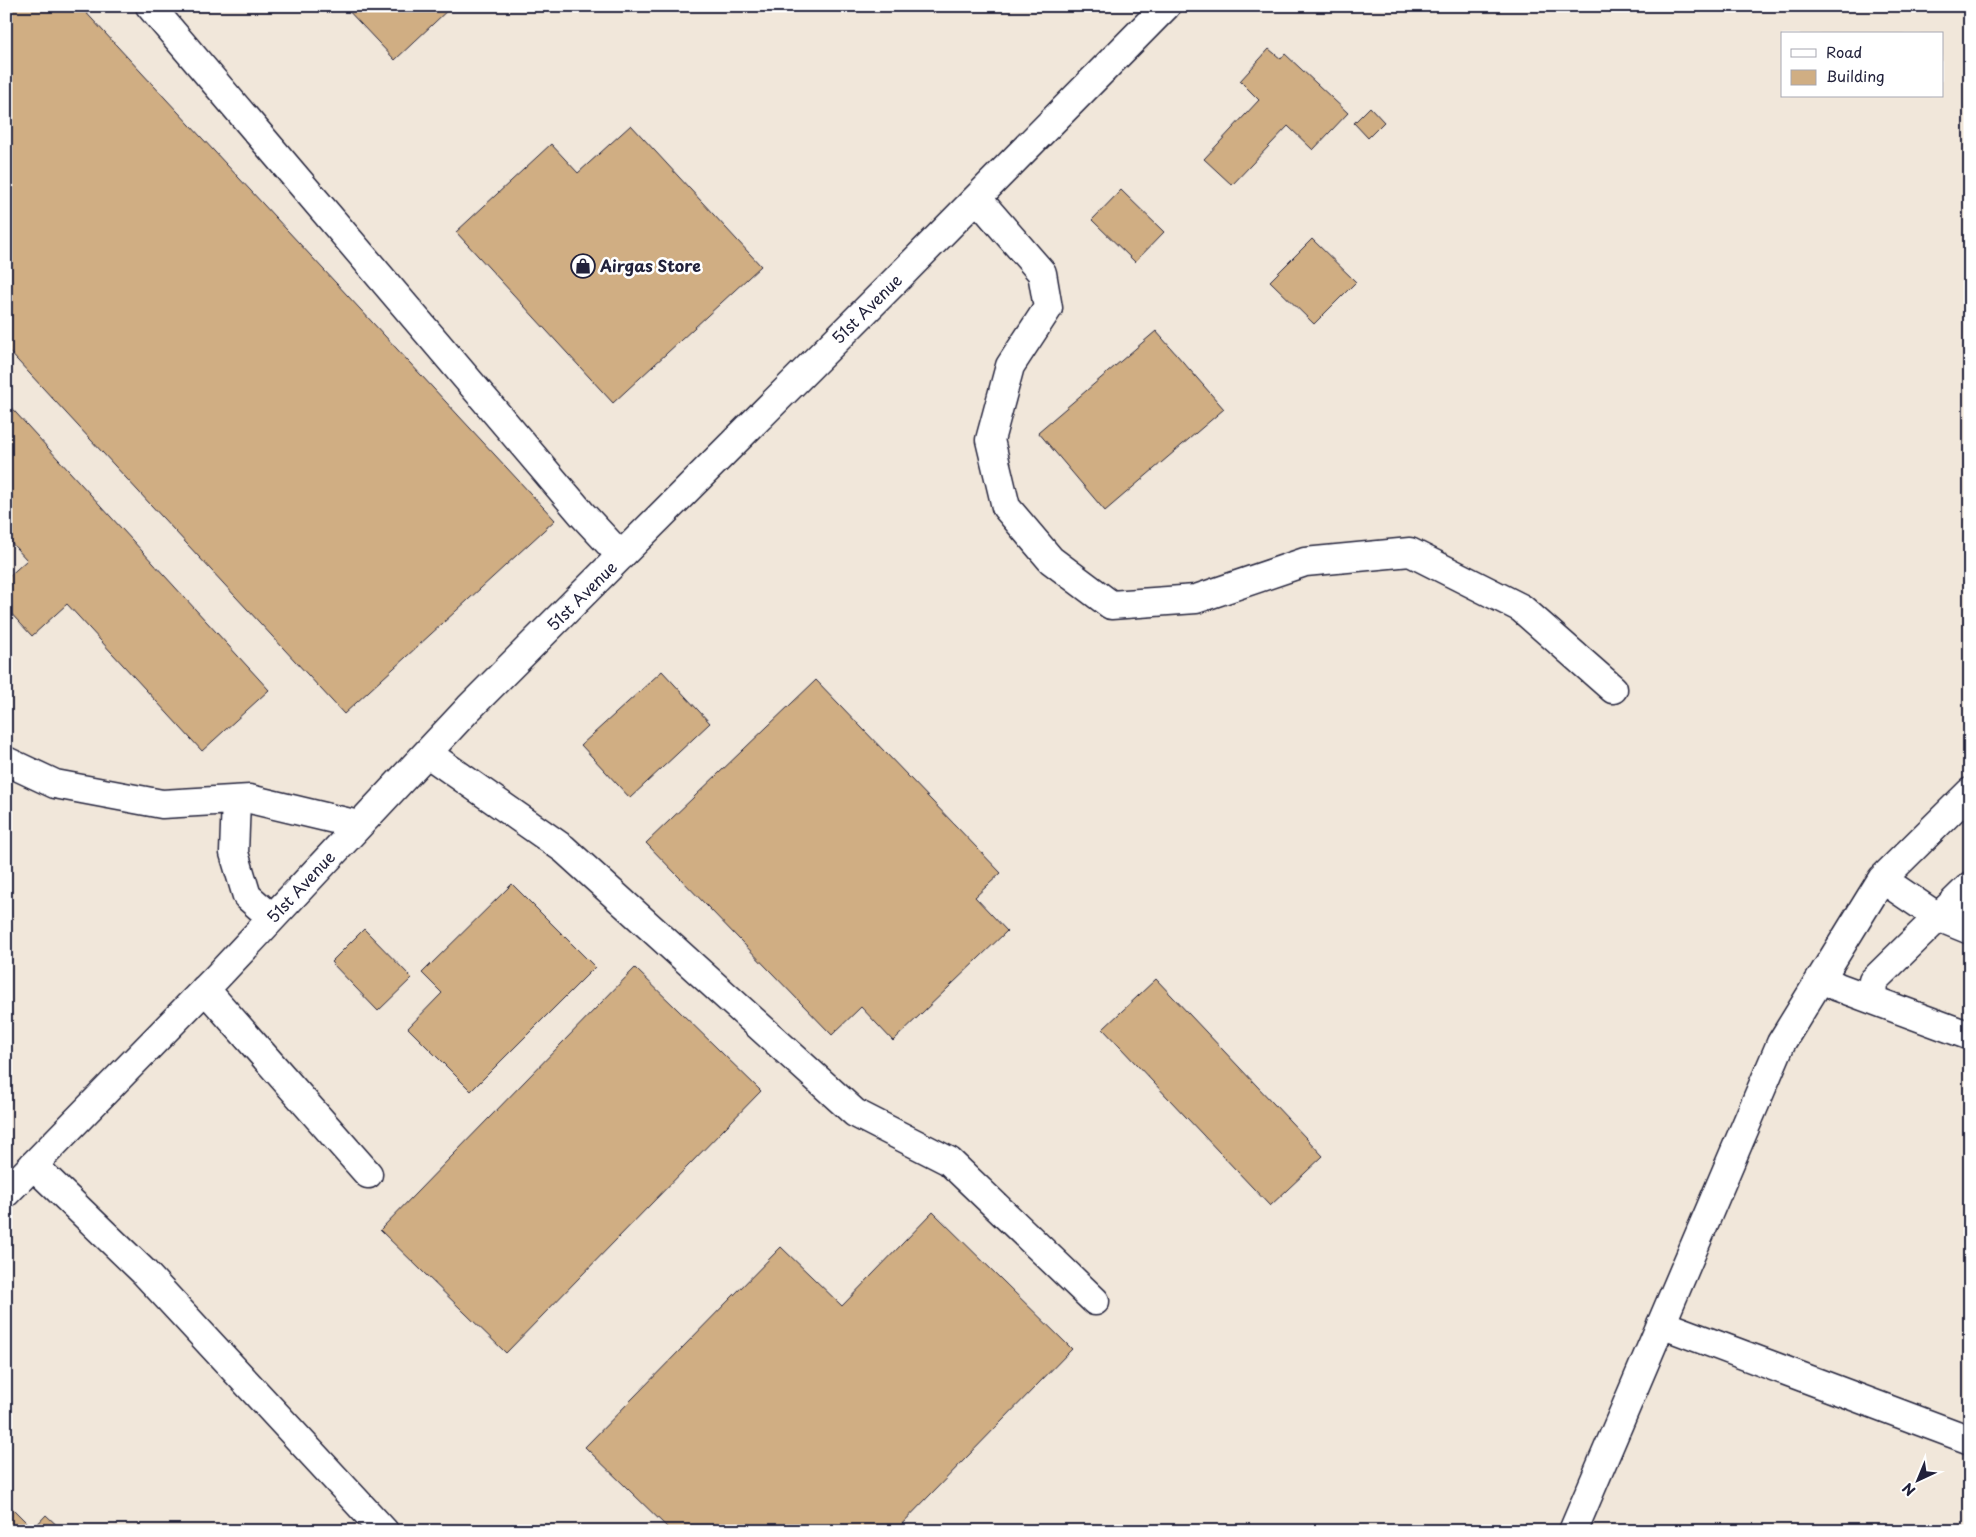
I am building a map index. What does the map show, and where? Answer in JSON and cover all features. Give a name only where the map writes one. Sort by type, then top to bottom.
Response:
[{"type":"street","points":[[150,6],[582,514],[621,556]]},
{"type":"street","name":"51st Avenue","points":[[6,1193],[205,989],[469,708],[1166,6]]},
{"type":"street","points":[[977,198],[1042,273],[1048,308],[1010,366],[990,440],[1006,506],[1051,560],[1111,605],[1196,599],[1305,562],[1410,552],[1521,608],[1613,689]]},
{"type":"street","points":[[427,753],[564,849],[855,1113],[949,1161],[1095,1302]]},
{"type":"street","points":[[6,762],[55,784],[162,804],[250,799],[359,826]]},
{"type":"street","points":[[236,800],[234,853],[247,896],[272,918]]},
{"type":"street","points":[[1573,1531],[1781,1043],[1882,879],[1965,805]]},
{"type":"street","points":[[1882,879],[1938,917],[1970,930]]},
{"type":"street","points":[[1872,1000],[1873,981],[1970,886]]},
{"type":"street","points":[[1821,978],[1838,987],[1970,1036]]},
{"type":"street","points":[[205,989],[368,1174]]},
{"type":"street","points":[[33,1165],[144,1272],[384,1531]]},
{"type":"street","points":[[1661,1324],[1970,1440]]},
{"type":"shaded area","points":[[6,6],[1970,6],[1970,1531],[6,1531]]},
{"type":"building","points":[[6,6],[80,6],[555,520],[344,714],[6,348]]},
{"type":"building","points":[[344,6],[452,6],[395,60]]},
{"type":"building","points":[[1269,49],[1281,59],[1285,54],[1348,113],[1313,150],[1288,126],[1232,185],[1204,159],[1259,100],[1240,81]]},
{"type":"building","points":[[1370,107],[1384,122],[1368,138],[1354,123]]},
{"type":"building","points":[[631,125],[761,266],[613,403],[456,232],[551,144],[578,173]]},
{"type":"building","points":[[1121,190],[1164,232],[1135,262],[1092,220]]},
{"type":"building","points":[[1312,239],[1356,282],[1314,324],[1270,281]]},
{"type":"building","points":[[1156,331],[1224,409],[1105,511],[1038,432]]},
{"type":"building","points":[[6,402],[269,690],[202,751],[67,604],[32,636],[6,608],[6,579],[27,560],[6,537]]},
{"type":"building","points":[[662,671],[710,723],[630,798],[581,745]]},
{"type":"building","points":[[816,680],[1001,873],[975,897],[1007,931],[893,1041],[861,1007],[832,1035],[646,843]]},
{"type":"building","points":[[512,884],[595,967],[471,1091],[408,1028],[442,993],[422,973]]},
{"type":"building","points":[[364,929],[412,978],[378,1011],[331,962]]},
{"type":"building","points":[[635,968],[761,1091],[506,1353],[380,1230]]},
{"type":"building","points":[[1156,979],[1323,1156],[1270,1206],[1103,1029]]},
{"type":"building","points":[[933,1212],[1072,1349],[895,1531],[671,1531],[585,1447],[781,1247],[842,1306]]},
{"type":"building","points":[[6,1502],[32,1528],[29,1531],[6,1531]]},
{"type":"building","points":[[46,1515],[63,1531],[31,1531]]},
{"type":"place","name":"Airgas Store","points":[[583,266]]}]
